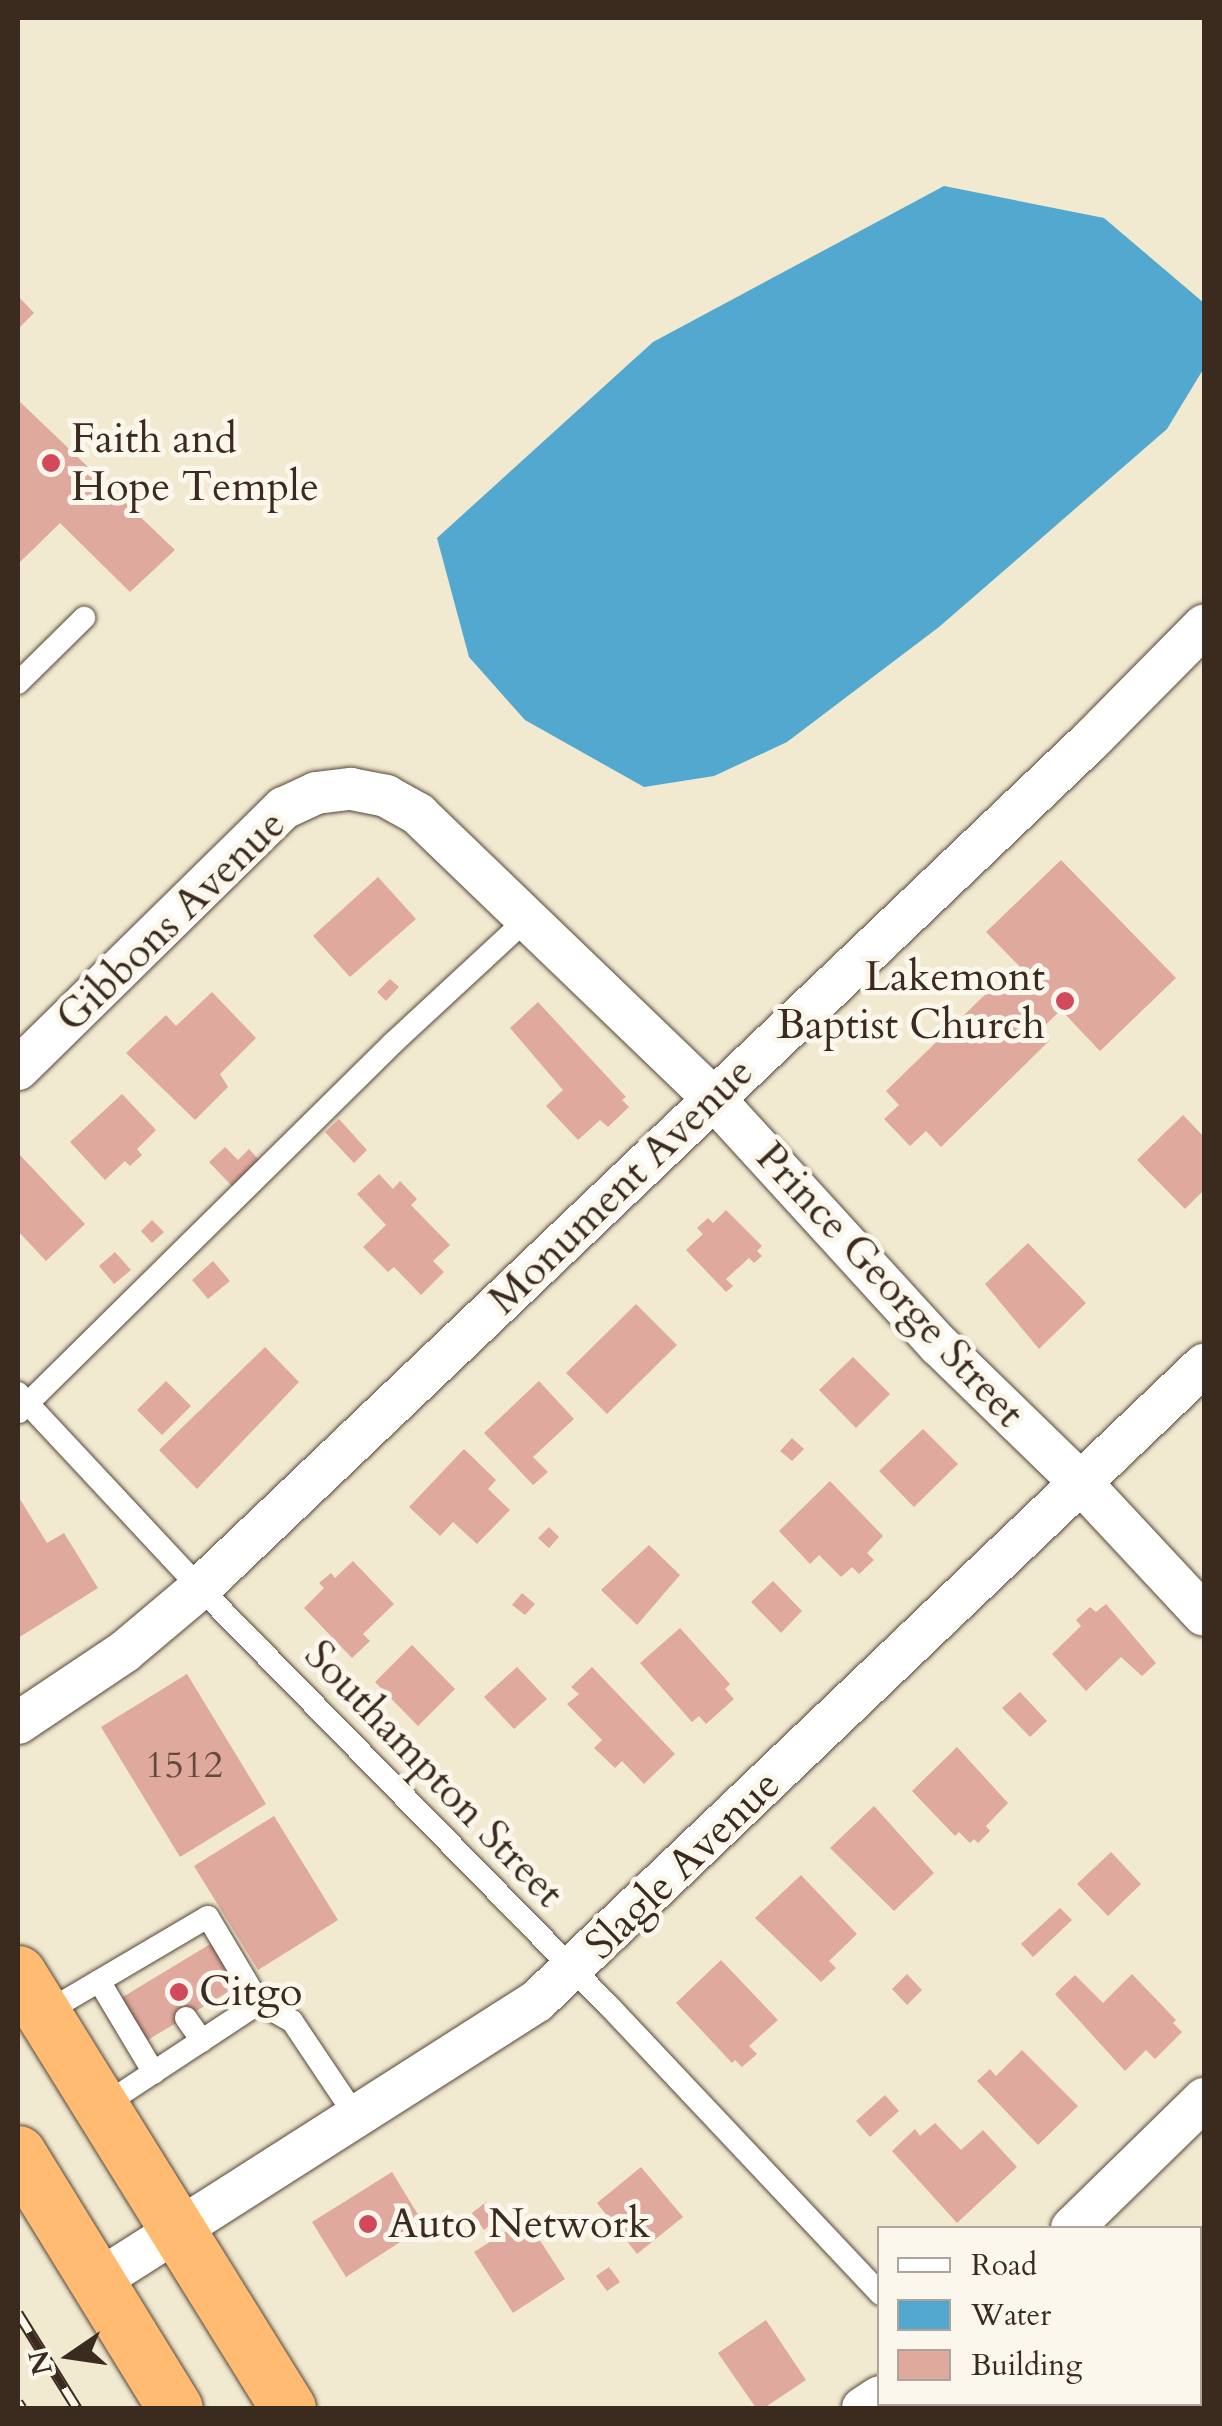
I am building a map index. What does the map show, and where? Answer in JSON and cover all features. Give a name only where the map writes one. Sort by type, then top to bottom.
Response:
[{"type":"highway","points":[[30,1994],[288,2408]]},
{"type":"highway","points":[[18,2153],[175,2408]]},
{"type":"street","name":"Monument Avenue","points":[[18,1723],[124,1652],[200,1588],[1204,626]]},
{"type":"street","name":"Gibbons Avenue","points":[[18,1068],[284,808],[316,794],[351,789],[386,796],[418,814],[530,917]]},
{"type":"street","name":"Prince George Street","points":[[530,917],[714,1099],[940,1345],[1081,1483],[1204,1614]]},
{"type":"street","name":"Slagle Avenue","points":[[96,2282],[510,2020],[574,1970],[1204,1365]]},
{"type":"street","points":[[1074,2226],[1204,2099]]},
{"type":"lane","points":[[18,683],[84,618]]},
{"type":"lane","points":[[21,1404],[394,1042],[530,917]]},
{"type":"lane","name":"Southampton Street","points":[[21,1404],[574,1970],[877,2291]]},
{"type":"lane","points":[[30,1994],[98,1981],[208,1917],[259,2003],[292,2022],[357,2118]]},
{"type":"lane","points":[[146,1954],[159,1976]]},
{"type":"lane","points":[[98,1981],[154,2072]]},
{"type":"lane","points":[[100,2108],[259,2003]]},
{"type":"lane","points":[[186,2018],[202,2041]]},
{"type":"water","points":[[944,186],[1104,218],[1204,303],[1204,368],[1167,429],[939,627],[787,742],[714,776],[644,787],[525,720],[469,657],[437,538],[653,342]]},
{"type":"building","name":"Faith and Hope Temple","points":[[18,296],[34,313],[18,329]]},
{"type":"building","name":"Faith and Hope Temple","points":[[19,401],[175,550],[130,592],[60,523],[18,564]]},
{"type":"building","name":"Lakemont Baptist Church","points":[[1061,860],[1176,978],[1100,1051],[1061,1010],[1040,1030],[1050,1040],[941,1147],[926,1131],[910,1146],[884,1119],[899,1105],[886,1091],[996,984],[1003,991],[1024,971],[986,932]]},
{"type":"building","points":[[378,877],[416,919],[350,977],[313,936]]},
{"type":"building","points":[[390,979],[399,987],[386,1001],[377,992]]},
{"type":"building","points":[[212,992],[256,1038],[220,1074],[228,1087],[195,1120],[126,1053],[166,1015],[176,1026]]},
{"type":"building","points":[[538,1002],[626,1097],[622,1100],[629,1107],[608,1127],[600,1120],[578,1140],[546,1106],[563,1090],[510,1028]]},
{"type":"building","points":[[122,1094],[156,1130],[137,1149],[142,1155],[130,1166],[125,1161],[105,1180],[70,1142]]},
{"type":"building","points":[[1183,1115],[1204,1137],[1204,1190],[1185,1209],[1137,1160]]},
{"type":"building","points":[[339,1119],[367,1150],[354,1163],[325,1132]]},
{"type":"building","points":[[225,1147],[238,1160],[249,1149],[259,1160],[232,1186],[209,1162]]},
{"type":"building","points":[[20,1155],[85,1224],[46,1261],[18,1231]]},
{"type":"building","points":[[379,1174],[393,1189],[400,1181],[417,1199],[411,1205],[450,1245],[433,1261],[444,1272],[421,1295],[394,1267],[388,1272],[363,1247],[386,1225],[357,1194]]},
{"type":"building","points":[[726,1210],[762,1246],[757,1251],[762,1256],[754,1263],[749,1258],[726,1279],[733,1286],[726,1292],[686,1250],[703,1234],[697,1228],[708,1218],[713,1223]]},
{"type":"building","points":[[152,1220],[164,1232],[152,1243],[141,1231]]},
{"type":"building","points":[[1028,1243],[1086,1303],[1039,1349],[985,1284]]},
{"type":"building","points":[[115,1252],[131,1270],[114,1284],[99,1266]]},
{"type":"building","points":[[213,1261],[230,1281],[208,1299],[192,1280]]},
{"type":"building","points":[[636,1304],[677,1345],[607,1414],[566,1373]]},
{"type":"building","points":[[265,1347],[299,1382],[197,1489],[159,1450]]},
{"type":"building","points":[[853,1357],[890,1394],[856,1428],[819,1390]]},
{"type":"building","points":[[166,1381],[191,1406],[162,1435],[137,1410]]},
{"type":"building","points":[[539,1381],[574,1419],[533,1457],[548,1472],[533,1485],[484,1433]]},
{"type":"building","points":[[923,1429],[958,1464],[914,1507],[879,1471]]},
{"type":"building","points":[[792,1438],[804,1449],[792,1461],[780,1451]]},
{"type":"building","points":[[464,1449],[496,1480],[488,1489],[510,1510],[477,1544],[453,1522],[440,1536],[409,1507]]},
{"type":"building","points":[[830,1481],[883,1536],[867,1553],[874,1560],[859,1574],[852,1567],[841,1577],[819,1555],[810,1564],[779,1531]]},
{"type":"building","points":[[18,1496],[47,1543],[64,1533],[98,1588],[18,1638]]},
{"type":"building","points":[[549,1527],[559,1537],[549,1548],[538,1538]]},
{"type":"building","points":[[649,1545],[680,1575],[637,1625],[601,1590]]},
{"type":"building","points":[[353,1561],[394,1604],[363,1634],[370,1641],[352,1658],[304,1608],[324,1588],[319,1583],[331,1573],[335,1578]]},
{"type":"building","points":[[773,1581],[802,1611],[781,1633],[751,1602]]},
{"type":"building","points":[[522,1593],[535,1604],[525,1615],[512,1605]]},
{"type":"building","points":[[1106,1604],[1156,1663],[1142,1676],[1121,1657],[1086,1691],[1052,1654],[1081,1626],[1076,1620],[1090,1607],[1096,1612]]},
{"type":"building","points":[[680,1628],[730,1684],[725,1689],[734,1699],[706,1724],[699,1716],[692,1722],[640,1663]]},
{"type":"building","points":[[412,1645],[455,1689],[418,1726],[375,1682]]},
{"type":"building","points":[[517,1667],[547,1699],[514,1729],[484,1697]]},
{"type":"building","points":[[592,1667],[675,1754],[644,1784],[622,1761],[615,1768],[594,1748],[602,1740],[567,1704],[579,1694],[571,1687]]},
{"type":"building","points":[[187,1674],[266,1804],[180,1857],[101,1727]]},
{"type":"building","points":[[1020,1692],[1047,1721],[1030,1737],[1002,1708]]},
{"type":"building","points":[[957,1747],[1008,1803],[986,1826],[990,1831],[978,1843],[974,1839],[970,1843],[959,1832],[955,1836],[912,1791]]},
{"type":"building","points":[[874,1806],[934,1873],[894,1911],[830,1848]]},
{"type":"building","points":[[274,1816],[338,1920],[258,1970],[194,1866]]},
{"type":"building","points":[[1111,1852],[1141,1884],[1108,1916],[1077,1884]]},
{"type":"building","points":[[801,1875],[857,1934],[829,1961],[836,1968],[821,1982],[755,1918]]},
{"type":"building","points":[[1060,1908],[1072,1920],[1033,1957],[1021,1944]]},
{"type":"building","name":"Citgo","points":[[212,1943],[238,1986],[146,2041],[121,1998]]},
{"type":"building","points":[[721,1960],[778,2020],[749,2046],[757,2054],[742,2067],[735,2060],[732,2063],[676,2003]]},
{"type":"building","points":[[907,1974],[922,1990],[907,2005],[892,1989]]},
{"type":"building","points":[[1132,1974],[1176,2020],[1173,2023],[1182,2032],[1155,2059],[1146,2050],[1125,2071],[1055,1994],[1075,1975],[1103,2003]]},
{"type":"building","points":[[1022,2050],[1078,2106],[1038,2145],[977,2081],[990,2069],[996,2076]]},
{"type":"building","points":[[885,2095],[899,2111],[870,2137],[856,2121]]},
{"type":"building","points":[[935,2123],[961,2150],[983,2130],[1017,2167],[957,2223],[892,2151],[915,2129],[920,2136]]},
{"type":"building","points":[[641,2167],[683,2217],[637,2254],[597,2203]]},
{"type":"building","name":"Auto Network","points":[[392,2172],[425,2226],[346,2277],[312,2222]]},
{"type":"building","points":[[486,2202],[498,2218],[484,2230],[472,2213]]},
{"type":"building","points":[[526,2219],[565,2279],[513,2313],[474,2252]]},
{"type":"building","points":[[609,2267],[620,2282],[607,2291],[596,2276]]},
{"type":"building","points":[[766,2320],[806,2380],[764,2408],[756,2408],[718,2353]]},
{"type":"railway","points":[[18,2313],[77,2408]]},
{"type":"railway","points":[[18,2402],[22,2408]]},
{"type":"place","name":"Faith and Hope Temple","points":[[51,463]]},
{"type":"place","name":"Lakemont Baptist Church","points":[[1065,1001]]},
{"type":"place","name":"Citgo","points":[[179,1992]]},
{"type":"place","name":"Auto Network","points":[[368,2224]]}]
